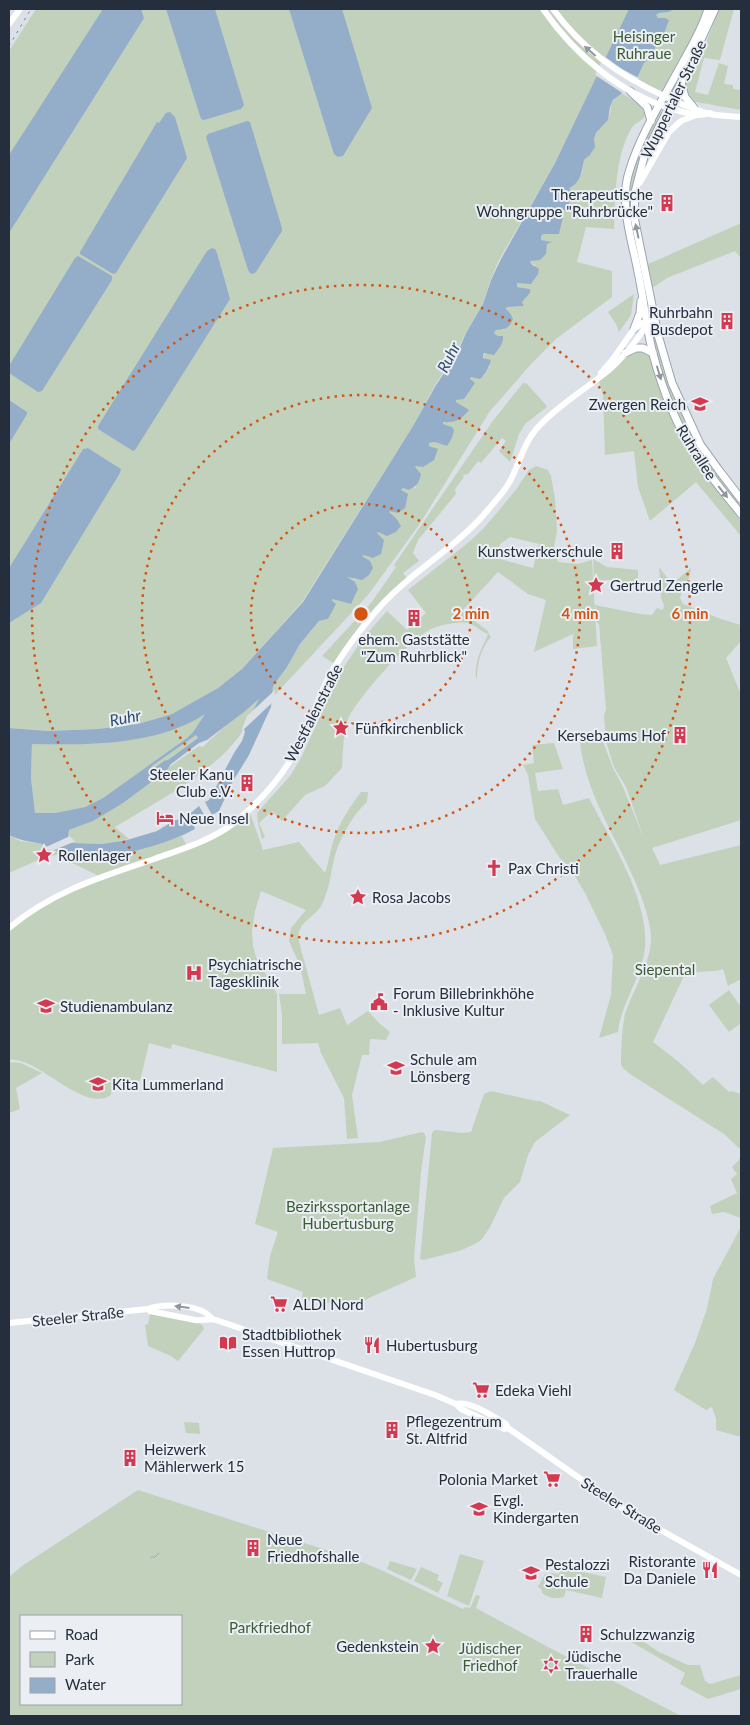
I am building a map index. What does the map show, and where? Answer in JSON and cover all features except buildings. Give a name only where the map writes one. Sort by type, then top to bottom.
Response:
[{"type":"main road","points":[[9,24],[20,9]]},
{"type":"main road","points":[[543,9],[564,36],[585,58],[640,98],[669,108],[741,117]]},
{"type":"main road","points":[[553,9],[569,30],[590,51],[620,73],[645,88],[695,111]]},
{"type":"main road","name":"Wuppertaler Straße","points":[[654,311],[650,289],[642,271],[626,218],[626,191],[631,167],[651,121],[694,43],[708,9]]},
{"type":"main road","name":"Wuppertaler Straße","points":[[648,324],[642,293],[642,271],[634,218],[635,192],[644,157],[681,84],[715,9]]},
{"type":"main road","points":[[681,84],[685,97],[695,111]]},
{"type":"main road","points":[[640,98],[647,108],[651,121]]},
{"type":"main road","points":[[635,192],[669,132],[695,111]]},
{"type":"main road","points":[[634,329],[640,313],[642,293]]},
{"type":"main road","name":"Westfalenstraße","points":[[9,928],[28,912],[62,892],[200,842],[231,825],[249,810],[274,783],[292,757],[301,742],[336,663],[352,641],[378,609],[404,584],[477,523],[507,486],[525,444],[533,432],[554,412],[610,369],[648,324],[654,311]]},
{"type":"main road","name":"Ruhrallee","points":[[654,311],[658,335],[672,383],[692,428],[709,457],[741,499]]},
{"type":"main road","points":[[634,329],[642,323],[648,324],[658,335]]},
{"type":"main road","name":"Ruhrallee","points":[[648,324],[653,353],[663,386],[683,433],[706,470],[741,514]]},
{"type":"main road","name":"Westfalenstraße","points":[[598,378],[634,329]]},
{"type":"main road","points":[[624,353],[636,348],[643,348],[653,353]]},
{"type":"main road","name":"Steeler Straße","points":[[9,1323],[148,1309],[157,1306],[182,1306],[206,1312],[212,1319],[456,1404],[464,1403],[481,1410],[506,1424],[508,1428],[625,1510],[741,1575]]},
{"type":"main road","name":"Steeler Straße","points":[[148,1309],[195,1320],[212,1319]]},
{"type":"green space","name":"Heisinger Ruhraue","points":[[36,9],[717,9],[687,81],[704,48],[719,9],[734,9],[720,60],[704,58],[695,92],[708,95],[719,63],[728,66],[724,84],[733,85],[733,89],[741,90],[741,110],[689,100],[684,88],[677,103],[601,69],[555,163],[499,260],[483,304],[465,334],[456,354],[302,602],[242,669],[218,688],[172,714],[138,724],[98,729],[48,731],[9,728],[9,623],[41,602],[121,469],[88,448],[83,449],[9,568],[9,51]]},
{"type":"green space","points":[[621,93],[639,105],[645,116],[632,127],[622,152],[617,178],[614,229],[586,227],[577,262],[612,271],[612,297],[556,339],[490,411],[419,525],[368,595],[272,698],[273,686],[287,667],[300,644],[319,621],[328,619],[332,599],[351,604],[347,577],[356,580],[362,556],[376,533],[396,518],[389,512],[401,490],[403,488],[409,490],[416,487],[415,467],[429,443],[435,442],[452,427],[442,424],[443,422],[468,410],[455,402],[471,377],[484,376],[490,366],[483,356],[503,337],[494,333],[496,330],[504,330],[507,307],[524,306],[522,302],[530,293],[530,289],[517,287],[517,282],[521,283],[536,265],[531,264],[530,261],[551,242],[541,240],[541,236],[555,216],[562,210],[567,209],[572,192],[568,188],[582,173],[584,160],[592,151],[595,136],[607,120],[613,101]]},
{"type":"green space","points":[[658,111],[662,113],[643,157],[633,187],[632,218],[650,308],[634,237],[628,188],[635,158]]},
{"type":"green space","points":[[741,223],[741,258],[735,251],[667,278],[652,288],[646,264]]},
{"type":"green space","points":[[634,294],[631,315],[619,332],[608,312]]},
{"type":"green space","points":[[651,326],[658,335],[691,428],[741,499],[741,536],[696,482],[650,521],[638,487],[634,451],[605,455],[603,395],[598,378],[633,349],[652,353],[672,409],[650,337]]},
{"type":"green space","points":[[523,383],[526,383],[547,407],[525,424],[519,434],[510,462],[499,451],[506,441],[502,438],[481,463],[478,461],[468,474],[463,475],[464,477],[455,489],[456,494],[418,540],[413,553],[419,561],[403,573],[408,579],[376,608],[335,664],[322,656],[371,603],[396,567],[394,565],[492,422]]},
{"type":"green space","points":[[536,466],[548,470],[551,476],[557,531],[554,547],[558,562],[578,564],[592,560],[597,646],[573,649],[573,634],[534,652],[546,600],[528,594],[498,572],[462,611],[489,632],[491,637],[480,656],[477,678],[477,661],[488,634],[471,624],[460,623],[431,629],[422,635],[410,644],[373,683],[354,709],[348,719],[345,730],[342,768],[325,786],[305,795],[282,821],[272,811],[259,823],[265,837],[262,839],[257,813],[290,776],[301,758],[341,671],[364,637],[387,611],[407,630],[426,613],[408,590],[484,528],[515,491],[529,470]],"holes":[[[510,537],[539,544],[533,568],[496,558],[500,544]]]},
{"type":"green space","points":[[593,559],[607,567],[638,570],[638,590],[609,580],[594,581]]},
{"type":"green space","name":"Siepental","points":[[659,567],[672,584],[691,568],[680,598],[683,604],[741,625],[741,641],[726,658],[741,695],[741,820],[652,848],[660,865],[741,845],[741,979],[728,986],[723,969],[692,973],[683,978],[653,1042],[680,1063],[703,1085],[713,1077],[729,1092],[741,1094],[741,1150],[724,1134],[630,1074],[621,1064],[622,1032],[625,1014],[647,961],[651,938],[650,927],[644,903],[635,880],[592,791],[580,742],[602,739],[644,839],[626,787],[614,767],[606,741],[604,716],[606,709],[599,624],[597,623],[595,605],[652,615],[657,608],[663,610]]},
{"type":"green space","points":[[260,698],[244,729],[219,758],[167,796],[115,827],[129,839],[102,844],[73,843],[68,839],[69,830],[93,821],[199,746],[203,747]]},
{"type":"green space","points":[[205,714],[187,738],[103,798],[85,807],[55,813],[35,813],[31,778],[32,744],[50,744],[167,731]]},
{"type":"green space","points":[[196,735],[198,738],[168,761],[148,772],[152,766]]},
{"type":"green space","points":[[554,743],[563,769],[535,773],[538,791],[558,789],[563,805],[589,798],[627,871],[635,890],[645,929],[643,959],[623,1011],[618,1032],[599,1038],[611,995],[613,955],[585,893],[571,869],[559,857],[535,819],[528,775],[523,765],[534,763],[532,745]]},
{"type":"green space","points":[[361,792],[368,792],[367,802],[351,821],[343,836],[336,852],[322,904],[301,927],[298,938],[319,1015],[340,1008],[347,1025],[368,1011],[390,1032],[386,1040],[370,1039],[369,1055],[362,1055],[352,1095],[358,1138],[347,1139],[344,1098],[321,1053],[318,1043],[282,1044],[282,1015],[279,994],[306,994],[300,966],[289,941],[291,928],[306,910],[261,891],[252,931],[253,946],[256,957],[277,994],[277,1072],[172,1044],[171,1049],[149,1043],[140,1081],[114,1078],[111,1095],[100,1099],[87,1097],[74,1091],[33,1066],[20,1061],[9,1060],[9,928],[28,912],[101,877],[66,860],[65,854],[95,856],[125,852],[182,836],[187,847],[200,843],[249,810],[263,850],[299,842],[325,873],[339,826]]},
{"type":"green space","points":[[9,835],[20,841],[43,844],[60,852],[58,855],[47,856],[9,873]]},
{"type":"green space","points":[[729,990],[741,1007],[741,1023],[729,1032],[709,1005]]},
{"type":"green space","points":[[9,1062],[21,1063],[42,1073],[16,1088],[20,1109],[9,1113]]},
{"type":"green space","points":[[491,1091],[540,1101],[570,1115],[535,1142],[528,1155],[520,1182],[504,1198],[489,1229],[481,1240],[459,1251],[423,1260],[420,1259],[432,1133],[435,1130],[471,1132],[484,1094]]},
{"type":"green space","name":"Bezirkssportanlage Hubertusburg","points":[[422,1132],[426,1137],[421,1172],[414,1259],[416,1277],[361,1303],[310,1301],[302,1297],[303,1292],[267,1279],[270,1256],[278,1232],[255,1224],[273,1148],[380,1142]]},
{"type":"green space","points":[[741,1154],[741,1218],[724,1212],[712,1214],[710,1206],[737,1193],[731,1179],[737,1174],[732,1167],[739,1160]]},
{"type":"green space","points":[[741,1227],[741,1436],[737,1436],[716,1430],[716,1419],[712,1407],[706,1410],[674,1390],[695,1343],[707,1309],[713,1279]]},
{"type":"green space","points":[[150,1314],[199,1323],[204,1329],[178,1361],[148,1346],[145,1325],[148,1324]]},
{"type":"green space","points":[[184,1422],[199,1423],[200,1434],[186,1433]]},
{"type":"green space","name":"Parkfriedhof","points":[[138,1490],[357,1560],[463,1609],[465,1607],[470,1608],[476,1595],[480,1596],[476,1608],[681,1716],[9,1716],[9,1577],[22,1566]]},
{"type":"green space","points":[[460,1554],[484,1561],[469,1606],[447,1596]]},
{"type":"green space","points":[[390,1561],[417,1569],[411,1580],[387,1569]]},
{"type":"green space","points":[[421,1567],[439,1575],[437,1580],[443,1583],[438,1593],[414,1581]]},
{"type":"green space","points":[[560,1567],[606,1577],[602,1598],[566,1590],[564,1597],[561,1598],[553,1598],[543,1594],[538,1587],[545,1574],[559,1574]]},
{"type":"green space","points":[[614,1628],[635,1636],[659,1652],[688,1665],[700,1665],[705,1681],[710,1684],[741,1675],[741,1689],[708,1699],[680,1684],[685,1673],[628,1640],[612,1636]]},
{"type":"water","points":[[103,9],[141,9],[144,18],[9,233],[9,155]]},
{"type":"water","points":[[166,9],[215,9],[244,105],[241,109],[204,120],[201,119]]},
{"type":"water","points":[[289,9],[342,9],[372,108],[343,156],[338,157],[334,154]]},
{"type":"water","points":[[629,9],[673,9],[656,15],[658,18],[669,20],[662,39],[645,38],[645,42],[656,46],[651,57],[644,63],[631,86],[613,100],[608,120],[596,133],[594,139],[595,147],[584,160],[578,180],[569,188],[572,192],[567,210],[561,210],[557,213],[563,217],[559,234],[543,234],[541,236],[541,240],[552,242],[547,244],[546,254],[540,260],[530,261],[531,264],[539,269],[538,274],[531,284],[517,283],[517,287],[530,289],[530,293],[522,302],[524,306],[507,307],[506,309],[513,319],[507,328],[496,330],[494,333],[498,336],[503,336],[503,341],[494,355],[484,353],[483,358],[491,360],[486,373],[480,379],[471,377],[470,379],[475,383],[464,399],[456,400],[456,402],[469,410],[458,420],[443,422],[443,424],[452,427],[454,430],[447,446],[435,442],[429,443],[429,446],[438,449],[434,460],[423,467],[415,467],[421,474],[416,486],[409,490],[403,488],[401,490],[408,494],[405,508],[398,513],[389,512],[401,526],[396,532],[387,536],[377,533],[384,540],[381,554],[373,558],[362,556],[370,561],[373,568],[369,575],[362,580],[347,577],[355,582],[358,589],[351,604],[332,599],[336,604],[328,619],[319,621],[300,644],[287,667],[273,686],[271,707],[249,755],[233,781],[219,811],[212,815],[205,802],[209,800],[242,741],[244,729],[259,699],[207,740],[199,743],[171,764],[166,771],[123,803],[93,821],[69,830],[68,838],[73,843],[102,844],[127,840],[157,831],[192,812],[199,806],[206,818],[193,824],[195,829],[184,835],[140,850],[108,856],[81,857],[66,854],[42,844],[21,840],[9,835],[9,728],[48,731],[98,729],[138,724],[172,714],[218,688],[242,669],[303,602],[457,354],[466,333],[483,304],[501,259],[555,163]],"holes":[[[205,714],[187,738],[103,798],[85,807],[55,813],[35,813],[31,778],[32,744],[98,743],[143,738],[186,725]],[[196,735],[198,738],[149,772],[152,766]]]},
{"type":"water","points":[[170,112],[175,117],[187,158],[116,273],[113,274],[80,254],[80,252],[157,122],[159,123],[166,113]]},
{"type":"water","points":[[247,121],[250,122],[282,228],[282,231],[253,274],[248,270],[206,137],[208,134]]},
{"type":"water","points":[[212,248],[217,253],[230,299],[133,451],[98,429],[98,426],[207,251]]},
{"type":"water","points":[[78,256],[112,276],[112,280],[42,391],[38,392],[9,373],[9,366]]},
{"type":"water","points":[[9,400],[27,412],[27,414],[9,444]]},
{"type":"water","points":[[88,448],[121,469],[120,473],[41,603],[9,623],[9,568],[83,449]]},
{"type":"pier","points":[[604,56],[639,78],[624,94],[595,75]]},
{"type":"pier","points":[[275,690],[274,701],[242,731],[247,716]]},
{"type":"pier","points":[[70,836],[76,841],[52,851],[44,848]]},
{"type":"waterway","points":[[151,1557],[155,1557],[159,1553]]},
{"type":"railway","points":[[9,46],[31,9]]},
{"type":"place","name":"Therapeutische Wohngruppe \"Ruhrbrücke\"","points":[[667,203]]},
{"type":"place","name":"Ruhrbahn Busdepot","points":[[727,321]]},
{"type":"place","name":"Zwergen Reich","points":[[700,404]]},
{"type":"place","name":"Kunstwerkerschule","points":[[617,551]]},
{"type":"place","name":"Gertrud Zengerle","points":[[596,585]]},
{"type":"place","name":"ehem. Gaststätte \"Zum Ruhrblick\"","points":[[414,618]]},
{"type":"place","name":"Fünfkirchenblick","points":[[341,728]]},
{"type":"place","name":"Kersebaums Hof","points":[[680,735]]},
{"type":"place","name":"Steeler Kanu Club e.V.","points":[[247,783]]},
{"type":"place","name":"Neue Insel","points":[[165,818]]},
{"type":"place","name":"Rollenlager","points":[[44,855]]},
{"type":"place","name":"Pax Christi","points":[[494,868]]},
{"type":"place","name":"Rosa Jacobs","points":[[358,897]]},
{"type":"place","name":"Psychiatrische Tagesklinik","points":[[194,973]]},
{"type":"place","name":"Forum Billebrinkhöhe - Inklusive Kultur","points":[[379,1002]]},
{"type":"place","name":"Studienambulanz","points":[[46,1006]]},
{"type":"place","name":"Schule am Lönsberg","points":[[396,1068]]},
{"type":"place","name":"Kita Lummerland","points":[[98,1084]]},
{"type":"place","name":"ALDI Nord","points":[[279,1304]]},
{"type":"place","name":"Stadtbibliothek Essen Huttrop","points":[[228,1343]]},
{"type":"place","name":"Hubertusburg","points":[[372,1345]]},
{"type":"place","name":"Edeka Viehl","points":[[481,1390]]},
{"type":"place","name":"Pflegezentrum St. Altfrid","points":[[392,1430]]},
{"type":"place","name":"Heizwerk Mählerwerk 15","points":[[130,1458]]},
{"type":"place","name":"Polonia Market","points":[[552,1479]]},
{"type":"place","name":"Evgl. Kindergarten","points":[[479,1509]]},
{"type":"place","name":"Neue Friedhofshalle","points":[[253,1548]]},
{"type":"place","name":"Ristorante Da Daniele","points":[[710,1570]]},
{"type":"place","name":"Pestalozzi Schule","points":[[531,1573]]},
{"type":"place","name":"Schulzzwanzig","points":[[586,1634]]},
{"type":"place","name":"Gedenkstein","points":[[433,1646]]},
{"type":"place","name":"Jüdische Trauerhalle","points":[[551,1665]]},
{"type":"water label","name":"Ruhr","points":[[448,357]]},
{"type":"water label","name":"Ruhr","points":[[125,717]]},
{"type":"park label","name":"Jüdischer Friedhof","points":[[490,1656]]}]
